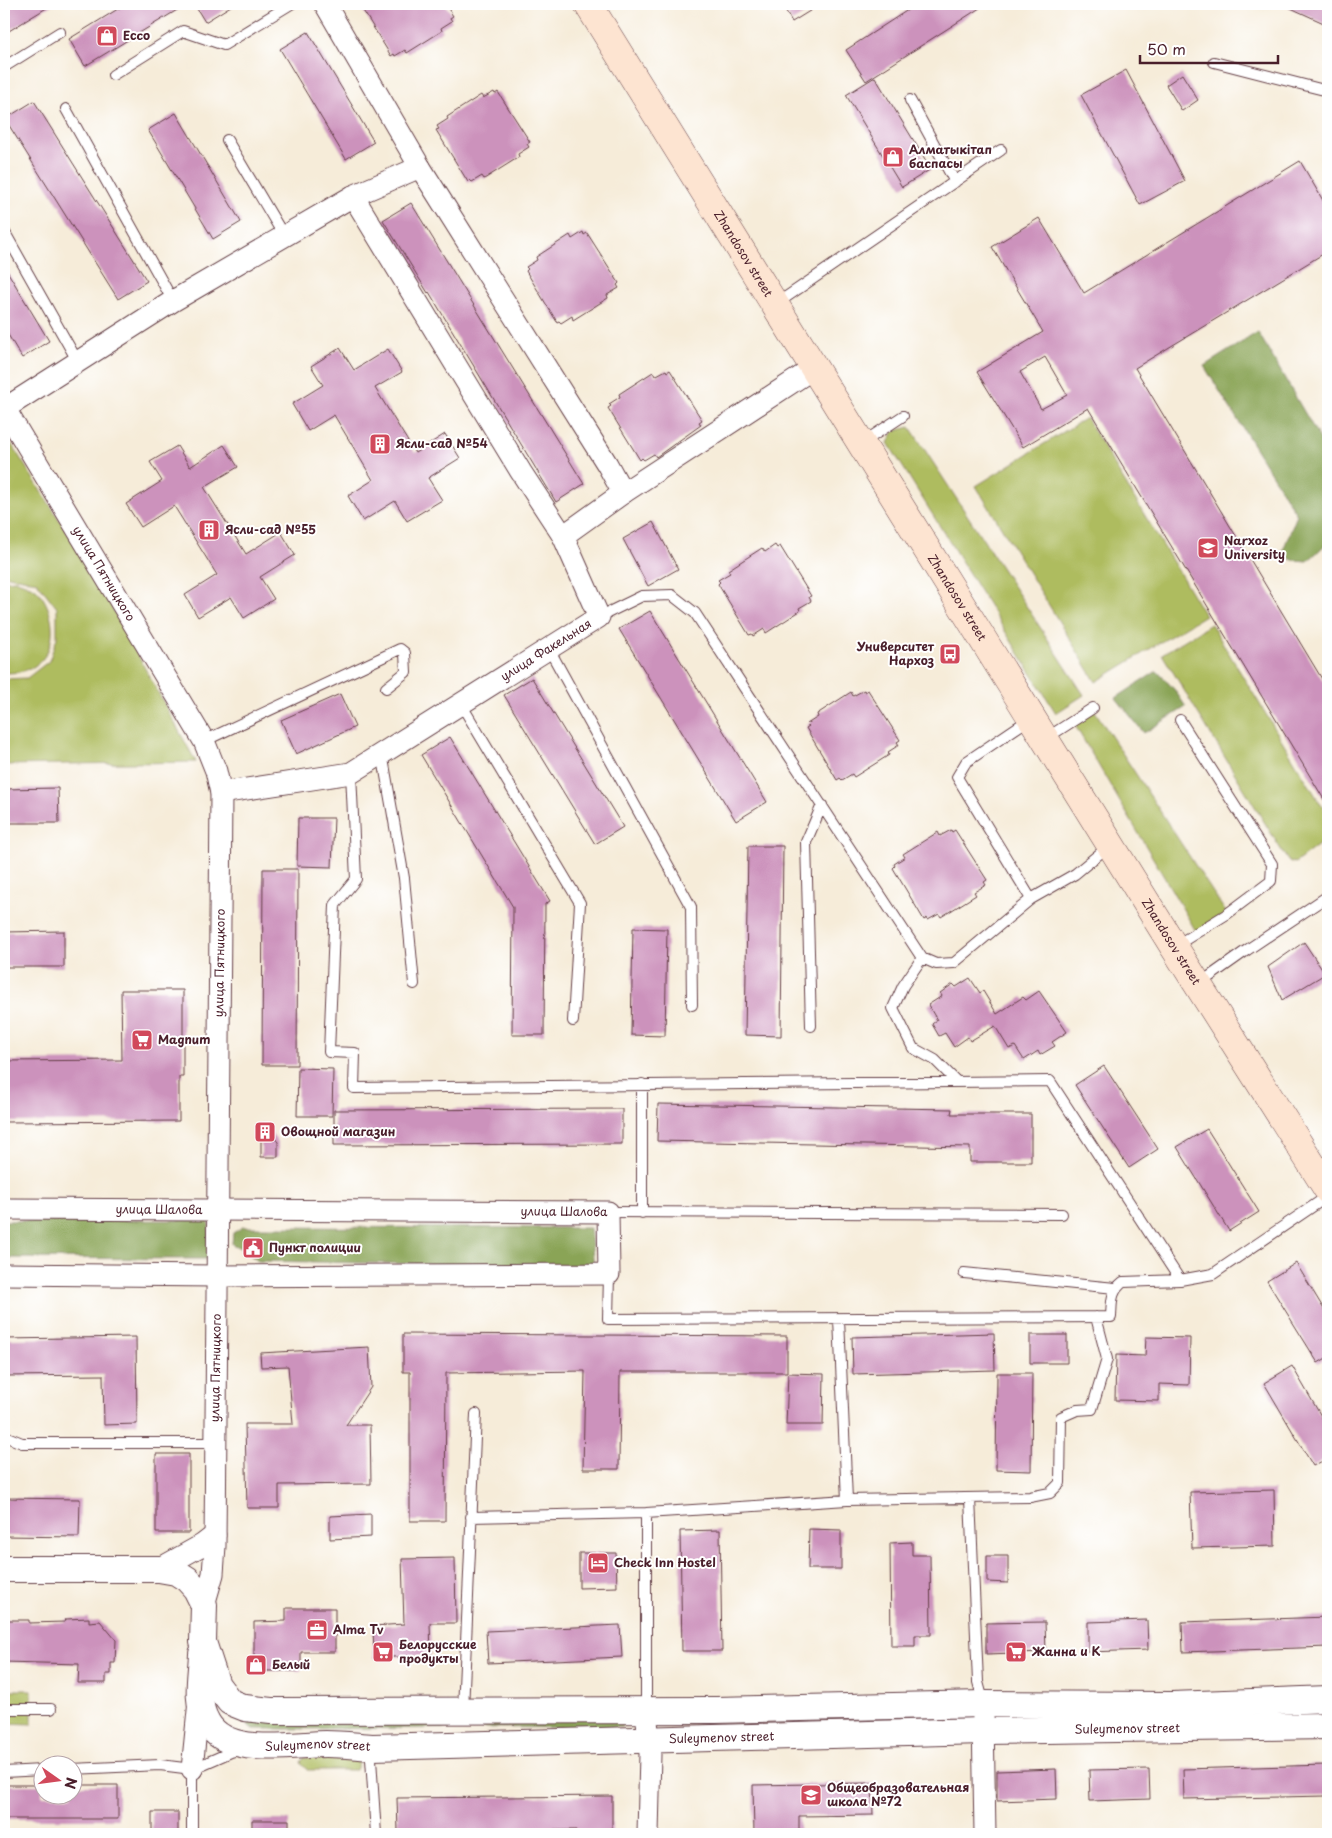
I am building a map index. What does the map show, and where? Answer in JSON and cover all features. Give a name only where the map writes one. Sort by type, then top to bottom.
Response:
[{"type":"main road","name":"Zhandosov street","points":[[588,4],[1174,947],[1328,1190]]},
{"type":"street","points":[[325,4],[420,167],[608,464],[623,493]]},
{"type":"street","points":[[4,409],[173,300],[354,196],[420,167]]},
{"type":"street","name":"улица Факельная","points":[[221,793],[351,773],[599,618],[563,536],[521,472],[354,196]]},
{"type":"street","points":[[563,536],[623,493],[814,368]]},
{"type":"street","name":"улица Пятницкого","points":[[4,409],[204,741],[216,771],[221,793],[215,1535],[213,1574],[204,1605]]},
{"type":"street","name":"улица Шалова","points":[[4,1209],[608,1212],[609,1274]]},
{"type":"street","points":[[4,1274],[216,1276],[609,1274]]},
{"type":"street","points":[[159,1569],[202,1545],[215,1535]]},
{"type":"street","points":[[4,1569],[159,1569],[176,1572],[187,1579],[196,1589],[204,1605]]},
{"type":"street","name":"Suleymenov street","points":[[204,1605],[204,1642],[199,1699],[206,1722],[216,1734],[255,1747],[327,1744],[372,1747],[983,1731],[1328,1726]]},
{"type":"street","name":"Suleymenov street","points":[[204,1642],[217,1685],[230,1702],[245,1708],[271,1711],[716,1710],[984,1704],[1172,1705],[1328,1699]]},
{"type":"street","points":[[192,1769],[199,1699]]},
{"type":"street","points":[[984,1704],[985,1834]]},
{"type":"street","points":[[646,1709],[650,1754],[648,1834]]},
{"type":"lane","points":[[113,75],[183,31],[224,45],[291,4]]},
{"type":"lane","points":[[4,67],[60,32]]},
{"type":"lane","points":[[1214,62],[1328,91]]},
{"type":"lane","points":[[910,100],[955,182]]},
{"type":"lane","points":[[66,109],[173,300]]},
{"type":"lane","points":[[227,140],[284,236]]},
{"type":"lane","points":[[776,304],[1002,150]]},
{"type":"lane","points":[[4,231],[78,362]]},
{"type":"lane","points":[[861,443],[903,416]]},
{"type":"lane","points":[[599,618],[642,596],[672,596],[695,613],[922,958],[936,964],[954,963],[1031,899],[1075,874],[1110,844]]},
{"type":"lane","points":[[204,741],[400,649],[405,653],[406,672],[386,688]]},
{"type":"lane","points":[[548,649],[691,907],[692,1005]]},
{"type":"lane","points":[[460,704],[580,903],[574,1021]]},
{"type":"lane","points":[[1031,899],[956,777],[966,762],[1038,728],[1093,708]]},
{"type":"lane","points":[[1174,947],[1227,914],[1270,881],[1272,864],[1180,720]]},
{"type":"lane","points":[[382,753],[404,878],[414,984]]},
{"type":"lane","points":[[351,773],[356,878],[335,905],[328,1052],[355,1053],[354,1088],[642,1084],[1050,1082],[1180,1280]]},
{"type":"lane","points":[[811,1026],[806,842],[822,805]]},
{"type":"lane","points":[[1199,985],[1247,950],[1328,896]]},
{"type":"lane","points":[[922,958],[903,986],[893,1008],[912,1048],[934,1060],[957,1082]]},
{"type":"lane","points":[[642,1084],[642,1213]]},
{"type":"lane","points":[[609,1274],[608,1319],[1111,1317],[1115,1288],[1123,1282],[1180,1280],[1214,1274],[1328,1196]]},
{"type":"lane","points":[[608,1212],[1062,1214]]},
{"type":"lane","points":[[964,1273],[1115,1288]]},
{"type":"lane","points":[[471,1517],[646,1513],[847,1500],[1030,1497],[1050,1493],[1060,1482],[1061,1417],[1077,1410],[1092,1409],[1107,1359],[1096,1318]]},
{"type":"lane","points":[[839,1319],[847,1500]]},
{"type":"lane","points":[[463,1710],[476,1414]]},
{"type":"lane","points":[[4,1433],[7,1437],[22,1443],[215,1443]]},
{"type":"lane","points":[[970,1498],[978,1682],[984,1704]]},
{"type":"lane","points":[[646,1513],[646,1709]]},
{"type":"lane","points":[[4,1709],[51,1709]]},
{"type":"lane","points":[[82,1769],[160,1765],[192,1769],[231,1752],[255,1747]]},
{"type":"lane","points":[[372,1747],[371,1759],[376,1834]]},
{"type":"lane","points":[[192,1769],[192,1834]]},
{"type":"lane","points":[[4,1772],[32,1771]]},
{"type":"green space","points":[[1258,332],[1328,453],[1328,542],[1308,561],[1293,560],[1281,555],[1297,515],[1204,366]]},
{"type":"green space","points":[[1086,418],[1205,615],[1096,682],[976,486]]},
{"type":"green space","points":[[910,427],[1084,695],[1056,713],[888,443],[894,431]]},
{"type":"green space","points":[[10,442],[92,571],[196,762],[4,765],[4,679],[27,678],[49,661],[57,638],[57,608],[37,582],[4,575],[4,445]]},
{"type":"green space","points":[[15,580],[36,589],[43,597],[51,618],[51,641],[48,651],[42,660],[33,667],[19,672],[4,673],[4,581]]},
{"type":"green space","points":[[1211,624],[1328,816],[1328,838],[1295,863],[1288,861],[1162,654]]},
{"type":"green space","points":[[1157,671],[1174,689],[1186,707],[1144,733],[1116,698]]},
{"type":"green space","points":[[1093,708],[1227,914],[1197,933],[1073,722]]},
{"type":"green space","points":[[209,1220],[209,1259],[4,1258],[4,1221]]},
{"type":"green space","points":[[243,1227],[590,1228],[594,1267],[258,1261],[232,1244],[233,1233]]},
{"type":"green space","points":[[4,1690],[32,1690],[32,1724],[4,1723]]},
{"type":"green space","points":[[623,1711],[623,1727],[253,1729],[248,1725],[249,1717]]},
{"type":"green space","points":[[359,1757],[360,1760],[356,1770],[307,1770],[301,1762],[304,1758]]},
{"type":"building","points":[[4,4],[53,4],[4,34]]},
{"type":"building","points":[[126,4],[187,4],[85,66],[69,39]]},
{"type":"building","points":[[194,4],[234,4],[205,22]]},
{"type":"building","points":[[359,4],[445,4],[453,16],[450,18],[452,21],[441,28],[442,31],[407,53],[405,50],[395,56],[394,54],[391,56]]},
{"type":"building","points":[[782,4],[821,4],[792,22]]},
{"type":"building","points":[[917,4],[986,4],[866,81],[846,50]]},
{"type":"building","points":[[1282,4],[1328,4],[1328,25]]},
{"type":"building","points":[[308,32],[374,142],[346,159],[280,49]]},
{"type":"building","points":[[1126,70],[1185,181],[1140,205],[1081,95]]},
{"type":"building","points":[[1182,74],[1198,100],[1182,111],[1166,85]]},
{"type":"building","points":[[875,77],[931,169],[902,187],[846,95]]},
{"type":"building","points":[[494,92],[495,94],[498,92],[530,142],[527,144],[529,147],[518,154],[519,157],[484,179],[482,176],[472,182],[470,180],[468,182],[436,130],[439,129],[437,126],[448,119],[447,117],[481,95],[483,98]]},
{"type":"building","points":[[34,101],[147,281],[118,299],[5,119]]},
{"type":"building","points":[[176,113],[241,222],[213,239],[148,130]]},
{"type":"building","name":"Narxoz University","points":[[1300,161],[1328,209],[1328,251],[1135,368],[1328,689],[1328,806],[1088,408],[1023,447],[977,372],[1043,332],[992,247],[1039,218],[1084,293]],"holes":[[[1045,357],[1067,395],[1041,409],[1020,372]]]},
{"type":"building","points":[[411,203],[584,484],[556,502],[429,292],[383,220]]},
{"type":"building","points":[[583,232],[584,235],[587,233],[619,283],[617,285],[619,288],[607,295],[608,298],[573,320],[572,316],[561,323],[557,322],[526,271],[528,269],[526,267],[537,260],[536,257],[570,235],[572,239]]},
{"type":"building","points":[[4,266],[49,341],[22,358],[4,328]]},
{"type":"building","name":"Ясли-сад №54","points":[[340,348],[354,370],[388,349],[402,372],[375,388],[415,453],[445,434],[460,458],[428,478],[442,500],[407,521],[395,501],[363,521],[348,496],[373,480],[334,415],[308,431],[292,404],[323,385],[311,366]]},
{"type":"building","points":[[666,370],[667,372],[670,370],[702,420],[699,422],[701,425],[656,457],[654,454],[644,460],[642,458],[640,460],[608,408],[611,406],[609,404],[620,397],[619,394],[653,372],[655,376]]},
{"type":"building","name":"Ясли-сад №55","points":[[224,445],[238,467],[204,487],[246,554],[281,532],[295,555],[260,577],[274,599],[244,618],[231,597],[198,617],[185,595],[217,575],[174,506],[141,527],[126,504],[162,481],[150,462],[177,446],[190,467]]},
{"type":"building","points":[[653,522],[678,569],[648,586],[623,539]]},
{"type":"building","points":[[775,545],[777,548],[780,546],[811,596],[809,597],[811,601],[799,608],[800,611],[766,633],[764,629],[753,636],[752,634],[749,635],[718,584],[720,582],[718,580],[730,573],[728,570],[762,548],[765,552]]},
{"type":"building","points":[[650,611],[767,802],[736,821],[619,629]]},
{"type":"building","points":[[532,678],[623,827],[595,844],[504,695]]},
{"type":"building","points":[[864,690],[865,692],[868,690],[900,740],[897,742],[899,745],[888,752],[889,755],[854,777],[852,774],[842,780],[840,778],[837,780],[806,728],[809,726],[807,724],[818,717],[817,714],[851,692],[853,696]]},
{"type":"building","points":[[340,694],[355,727],[296,754],[281,720]]},
{"type":"building","points":[[450,737],[550,901],[545,904],[544,1035],[512,1035],[513,907],[421,755]]},
{"type":"building","points":[[58,788],[59,823],[4,823],[4,789]]},
{"type":"building","points":[[298,818],[334,818],[332,867],[297,866]]},
{"type":"building","points":[[951,830],[952,832],[955,830],[987,880],[984,882],[986,885],[974,892],[976,895],[941,917],[939,914],[924,920],[893,868],[894,864],[905,857],[903,854],[938,832],[940,836]]},
{"type":"building","points":[[748,846],[783,846],[781,1036],[745,1035]]},
{"type":"building","points":[[263,869],[298,869],[297,1065],[262,1065]]},
{"type":"building","points":[[633,928],[667,929],[665,1036],[631,1035]]},
{"type":"building","points":[[64,931],[64,967],[4,967],[4,932]]},
{"type":"building","points":[[1304,942],[1325,974],[1282,1000],[1268,967]]},
{"type":"building","points":[[970,978],[980,993],[983,991],[997,1014],[1023,997],[1026,1000],[1039,991],[1067,1032],[1052,1042],[1055,1046],[1040,1055],[1038,1051],[1024,1060],[1015,1046],[1009,1049],[995,1026],[970,1041],[968,1037],[954,1047],[945,1033],[939,1036],[932,1024],[937,1020],[928,1005],[942,996],[940,993],[953,984],[956,987]]},
{"type":"building","points":[[121,990],[183,990],[183,1077],[179,1077],[179,1121],[4,1122],[4,1061],[122,1060]]},
{"type":"building","points":[[1104,1066],[1158,1149],[1129,1168],[1075,1085]]},
{"type":"building","points":[[298,1068],[333,1069],[332,1116],[297,1116]]},
{"type":"building","points":[[658,1104],[952,1109],[951,1114],[1031,1114],[1031,1162],[970,1162],[970,1147],[657,1141]]},
{"type":"building","points":[[622,1109],[622,1144],[334,1145],[334,1110]]},
{"type":"building","name":"Овощной магазин","points":[[261,1122],[278,1142],[278,1157],[261,1157]]},
{"type":"building","points":[[1207,1129],[1259,1212],[1229,1231],[1177,1147]]},
{"type":"building","points":[[1296,1263],[1328,1316],[1328,1357],[1318,1363],[1267,1281]]},
{"type":"building","points":[[994,1333],[995,1370],[853,1374],[852,1337]]},
{"type":"building","points":[[403,1334],[787,1336],[787,1372],[620,1372],[619,1469],[583,1469],[585,1371],[446,1373],[445,1521],[410,1521],[410,1372],[403,1372]]},
{"type":"building","points":[[1030,1335],[1067,1335],[1067,1363],[1030,1363]]},
{"type":"building","points":[[136,1337],[137,1424],[104,1425],[103,1375],[4,1376],[4,1339]]},
{"type":"building","points":[[1146,1337],[1190,1338],[1189,1385],[1159,1384],[1159,1401],[1115,1400],[1116,1355],[1145,1356]]},
{"type":"building","points":[[369,1347],[371,1387],[346,1425],[370,1425],[371,1484],[279,1485],[279,1508],[247,1508],[245,1424],[293,1424],[288,1366],[261,1367],[260,1353]]},
{"type":"building","points":[[1292,1366],[1328,1428],[1328,1458],[1313,1466],[1264,1383]]},
{"type":"building","points":[[788,1373],[824,1374],[823,1425],[786,1425]]},
{"type":"building","points":[[997,1373],[1032,1373],[1031,1471],[996,1470]]},
{"type":"building","points":[[156,1454],[189,1454],[189,1533],[156,1533]]},
{"type":"building","points":[[1274,1490],[1275,1546],[1192,1548],[1190,1492]]},
{"type":"building","points":[[4,1498],[80,1499],[79,1537],[4,1536]]},
{"type":"building","points":[[371,1514],[371,1537],[330,1539],[330,1516]]},
{"type":"building","points":[[809,1529],[841,1530],[841,1569],[808,1569]]},
{"type":"building","points":[[720,1530],[722,1651],[682,1651],[680,1531]]},
{"type":"building","points":[[912,1542],[912,1555],[930,1555],[931,1635],[915,1635],[915,1646],[891,1646],[890,1543]]},
{"type":"building","points":[[579,1553],[616,1553],[617,1587],[579,1588]]},
{"type":"building","points":[[987,1556],[1008,1556],[1008,1583],[987,1582]]},
{"type":"building","points":[[455,1558],[456,1623],[430,1623],[431,1655],[374,1658],[373,1626],[404,1624],[402,1559]]},
{"type":"building","points":[[286,1608],[335,1608],[335,1652],[301,1652],[301,1671],[254,1671],[254,1622],[286,1621]]},
{"type":"building","points":[[1328,1617],[1328,1647],[1183,1652],[1182,1622]]},
{"type":"building","points":[[89,1618],[89,1622],[100,1621],[116,1640],[115,1663],[111,1663],[111,1674],[106,1674],[106,1683],[78,1683],[79,1664],[4,1662],[4,1620],[29,1620],[29,1623],[65,1622],[66,1619]]},
{"type":"building","points":[[1147,1620],[1148,1650],[1088,1652],[1088,1622]]},
{"type":"building","points":[[1045,1622],[1046,1652],[986,1654],[986,1623]]},
{"type":"building","points":[[620,1625],[622,1657],[488,1663],[486,1631]]},
{"type":"building","points":[[1326,1765],[1326,1796],[1184,1799],[1183,1769]]},
{"type":"building","points":[[1056,1769],[1057,1799],[997,1801],[997,1771]]},
{"type":"building","points":[[1149,1769],[1150,1799],[1090,1801],[1089,1770]]},
{"type":"building","points":[[872,1783],[873,1815],[799,1816],[799,1834],[754,1834],[753,1785]]},
{"type":"building","points":[[4,1785],[32,1785],[32,1806],[82,1806],[82,1785],[118,1785],[118,1819],[4,1819]]},
{"type":"building","points":[[612,1796],[612,1834],[576,1834],[576,1830],[398,1832],[397,1798]]},
{"type":"building","points":[[152,1812],[178,1812],[178,1834],[152,1834]]},
{"type":"building","points":[[252,1820],[289,1820],[289,1834],[252,1834]]},
{"type":"place","name":"Ecco","points":[[107,36]]},
{"type":"place","name":"Алматыкітап баспасы","points":[[893,157]]},
{"type":"place","name":"Ясли-сад №54","points":[[380,444]]},
{"type":"place","name":"Ясли-сад №55","points":[[209,530]]},
{"type":"place","name":"Narxoz University","points":[[1208,548]]},
{"type":"place","name":"Университет Нархоз","points":[[950,654]]},
{"type":"place","name":"Magnum","points":[[142,1040]]},
{"type":"place","name":"Овощной магазин","points":[[265,1132]]},
{"type":"place","name":"Пункт полиции","points":[[253,1248]]},
{"type":"place","name":"Check Inn Hostel","points":[[598,1563]]},
{"type":"place","name":"Alma Tv","points":[[317,1630]]},
{"type":"place","name":"Белорусские продукты","points":[[383,1652]]},
{"type":"place","name":"Жанна и К","points":[[1016,1652]]},
{"type":"place","name":"Белый","points":[[256,1665]]},
{"type":"place","name":"Общеобразовательная школа №72","points":[[811,1795]]}]
